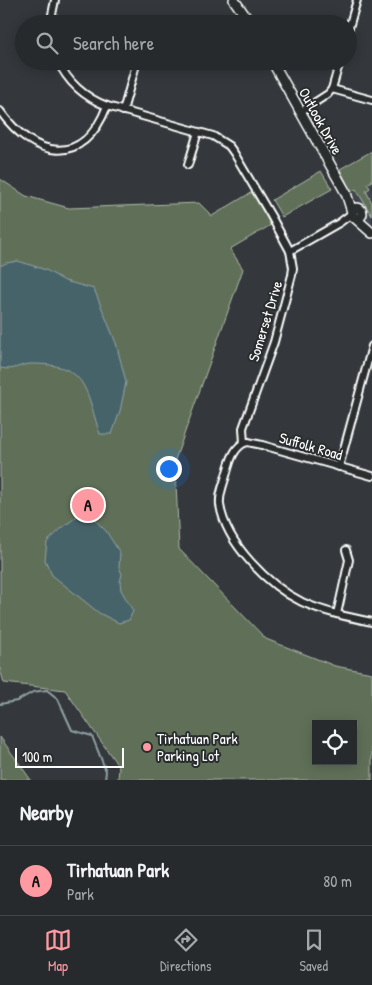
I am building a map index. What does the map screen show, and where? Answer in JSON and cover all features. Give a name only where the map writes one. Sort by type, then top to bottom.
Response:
[{"type":"street","points":[[52,15],[55,0]]},
{"type":"street","points":[[234,0],[245,14]]},
{"type":"street","points":[[240,0],[245,14]]},
{"type":"street","points":[[353,15],[357,0]]},
{"type":"street","name":"Somerset Drive","points":[[62,70],[76,88],[93,101],[214,136],[229,146],[290,251],[293,268],[292,276],[274,342],[243,428],[244,443],[234,452],[221,490],[220,506],[231,533],[258,571],[281,590],[307,604],[337,614],[372,622]]},
{"type":"street","points":[[123,111],[134,70]]},
{"type":"street","name":"Outlook Drive","points":[[277,70],[346,193],[355,214],[371,232]]},
{"type":"street","points":[[300,112],[328,94],[332,89],[337,70]]},
{"type":"street","points":[[332,89],[372,100]]},
{"type":"street","points":[[0,111],[12,126],[30,142],[42,148],[60,150],[77,146],[89,137],[99,126],[107,106]]},
{"type":"street","points":[[188,165],[198,132]]},
{"type":"street","points":[[290,251],[355,214]]},
{"type":"street","points":[[339,467],[372,346]]},
{"type":"street","name":"Suffolk Road","points":[[244,443],[262,446],[372,476]]},
{"type":"street","points":[[337,614],[349,560],[346,550]]},
{"type":"shaded area","points":[[372,181],[372,226],[365,219],[363,209],[351,193]]},
{"type":"green space","points":[[372,151],[372,181],[367,184],[370,188],[366,191],[372,203],[372,216],[356,189],[351,192],[340,169]]},
{"type":"green space","points":[[321,171],[332,189],[282,217],[272,200]]},
{"type":"green space","points":[[0,179],[26,196],[69,208],[199,203],[212,216],[252,192],[271,225],[230,249],[243,269],[175,460],[179,549],[266,639],[335,666],[372,673],[372,780],[118,780],[119,767],[65,690],[4,683],[0,669]]},
{"type":"green space","points":[[0,737],[31,780],[0,780]]},
{"type":"water","points":[[18,261],[46,270],[65,281],[94,289],[116,343],[126,382],[120,411],[112,434],[100,434],[87,392],[74,374],[63,368],[49,365],[30,364],[13,368],[0,368],[0,266]]},
{"type":"water","points":[[80,514],[93,518],[106,531],[120,553],[121,590],[133,611],[129,620],[119,623],[99,613],[52,575],[45,560],[47,542]]},
{"type":"waterway","points":[[0,704],[17,701],[33,692],[47,690],[58,699],[72,730],[92,736],[106,771],[105,780]]},
{"type":"place","name":"Tirhatuan Park","points":[[88,505]]},
{"type":"place","name":"Tirhatuan Park Parking Lot","points":[[147,747]]}]
